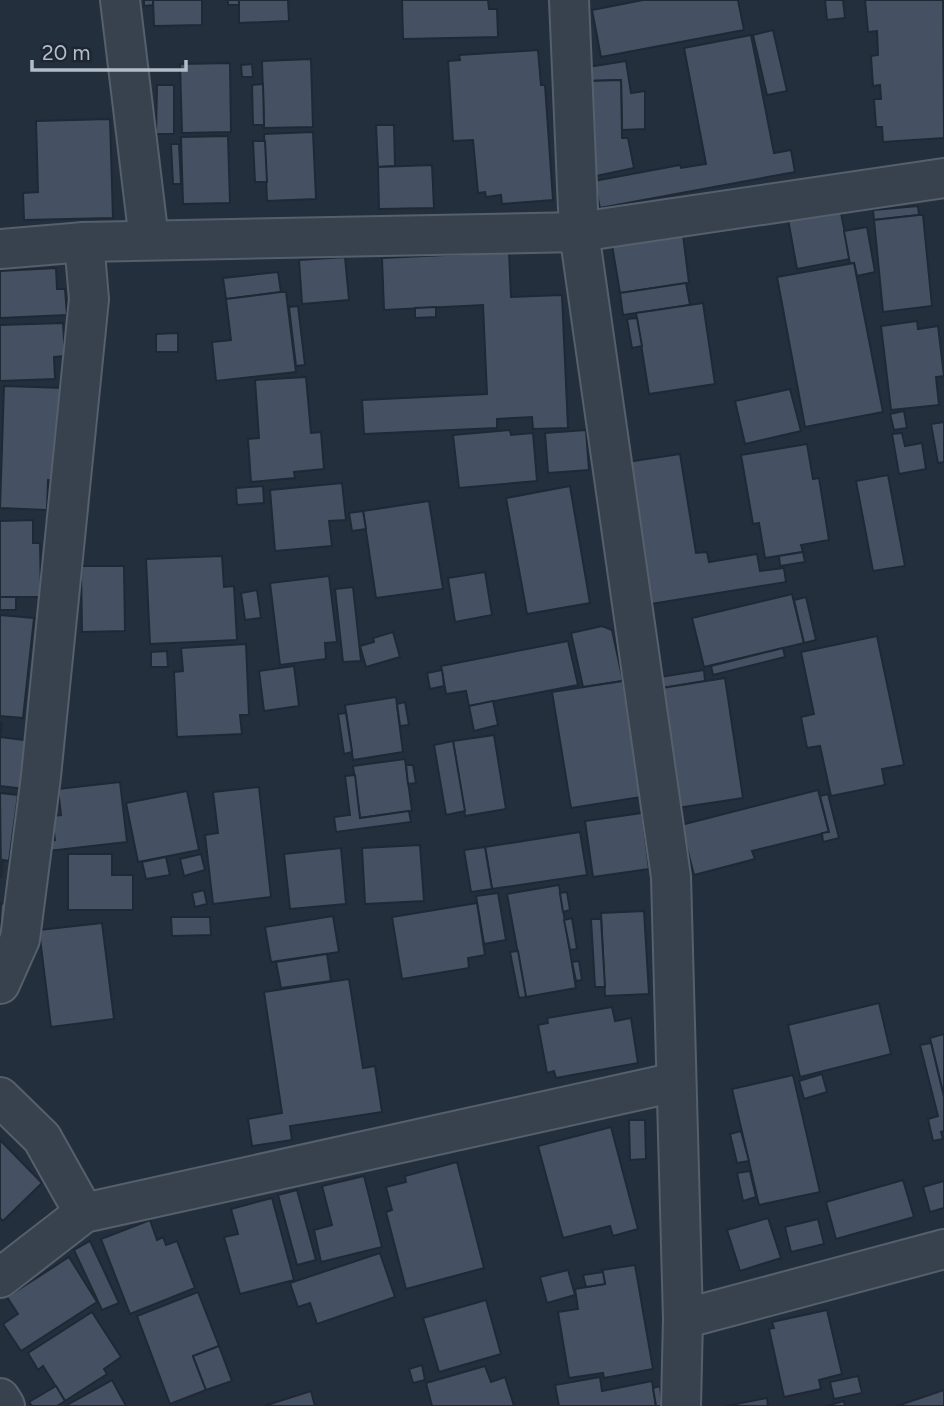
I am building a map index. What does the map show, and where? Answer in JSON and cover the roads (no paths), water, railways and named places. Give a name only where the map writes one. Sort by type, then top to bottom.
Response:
[{"type":"street","points":[[120,0],[149,240]]},
{"type":"street","points":[[569,0],[579,232],[671,877],[683,1319],[681,1406]]},
{"type":"street","points":[[0,249],[149,240],[579,232],[944,178]]},
{"type":"street","points":[[0,984],[20,939],[41,776],[89,299],[84,242]]},
{"type":"street","points":[[0,1278],[84,1213],[676,1082]]},
{"type":"street","points":[[0,1097],[42,1138],[84,1213]]},
{"type":"street","points":[[683,1319],[944,1249]]},
{"type":"street","points":[[0,1398],[5,1406]]}]
